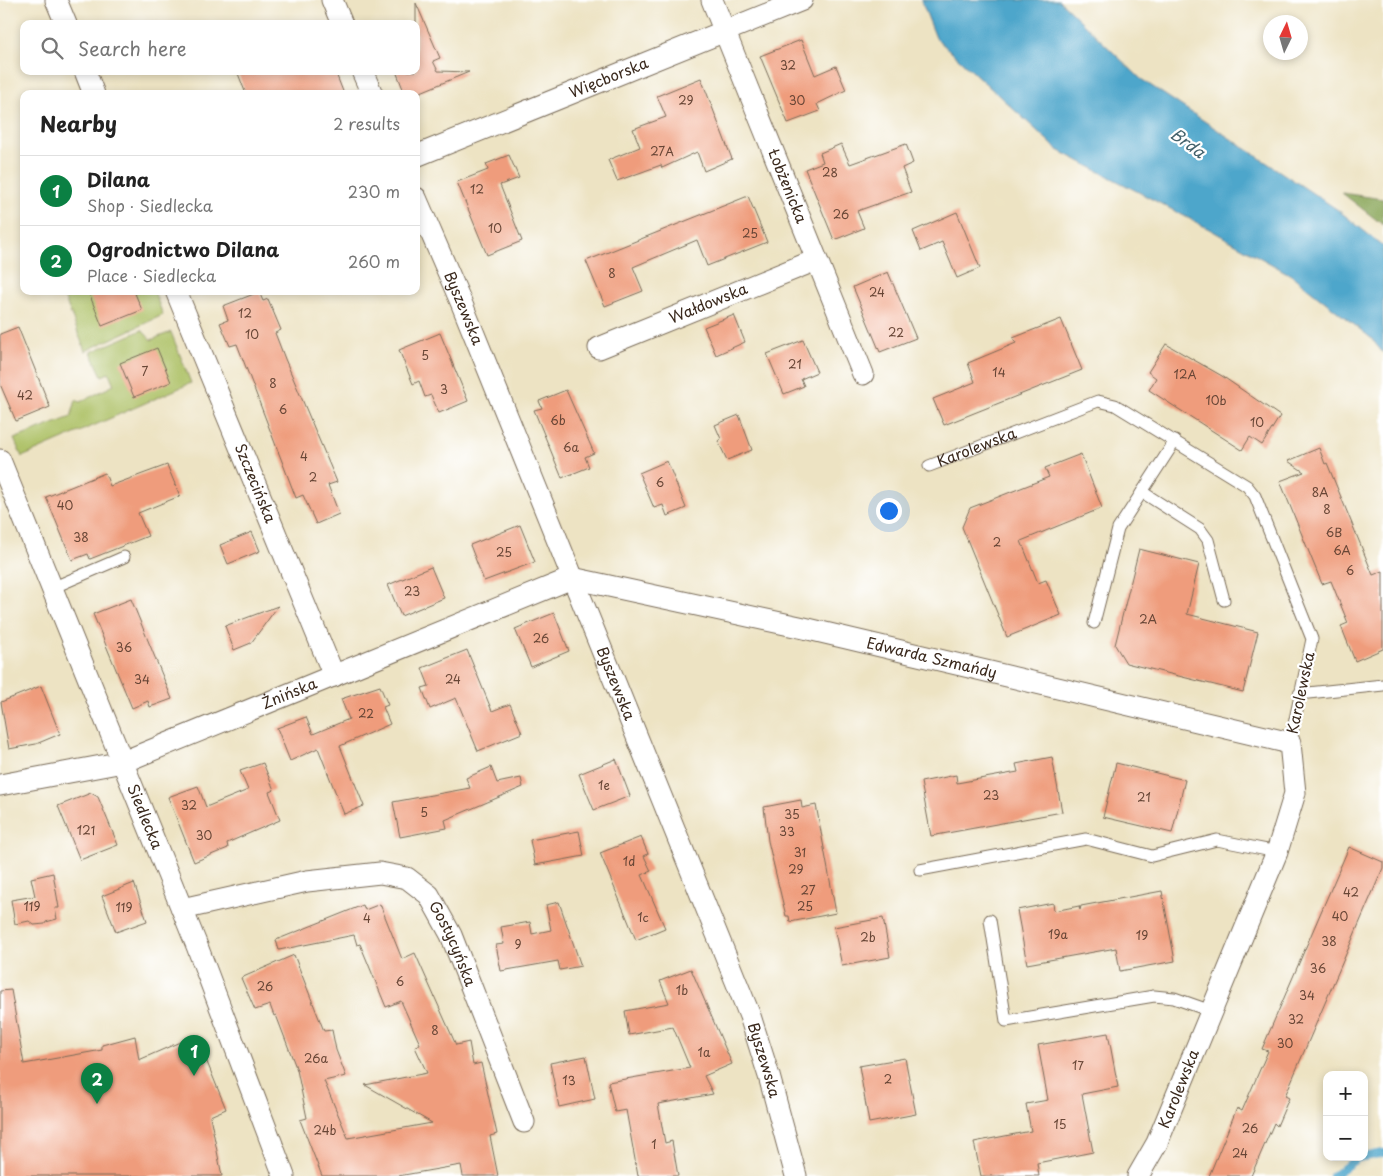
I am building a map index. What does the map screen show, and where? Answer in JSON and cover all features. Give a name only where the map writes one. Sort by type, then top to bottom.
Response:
[{"type":"street","points":[[56,0],[64,20]]},
{"type":"street","points":[[332,0],[340,20]]},
{"type":"street","name":"Łobżenicka","points":[[712,0],[863,374]]},
{"type":"street","name":"Więcborska","points":[[420,154],[802,0]]},
{"type":"street","points":[[87,75],[92,90]]},
{"type":"street","points":[[364,75],[370,90]]},
{"type":"street","name":"Byszewska","points":[[420,208],[750,1016],[769,1076],[796,1176]]},
{"type":"street","name":"Wałdowska","points":[[599,348],[816,260]]},
{"type":"street","name":"Szczecińska","points":[[178,295],[334,676]]},
{"type":"street","name":"Siedlecka","points":[[2,468],[182,909],[241,1058],[284,1176]]},
{"type":"street","name":"Żnińska","points":[[0,785],[123,762],[572,578]]},
{"type":"street","name":"Edwarda Szmańdy","points":[[572,578],[804,628],[1290,743]]},
{"type":"street","name":"Karolewska","points":[[1138,1176],[1157,1143],[1277,852],[1295,793],[1290,743]]},
{"type":"street","name":"Gostycyńska","points":[[182,909],[307,882],[380,873],[407,878],[429,895],[450,934],[524,1122]]},
{"type":"lane","name":"Karolewska","points":[[929,466],[1098,401],[1115,405],[1247,486],[1255,496],[1312,639],[1290,743]]},
{"type":"lane","points":[[1094,623],[1118,529],[1175,442]]},
{"type":"lane","points":[[1142,492],[1200,529],[1208,540],[1224,600]]},
{"type":"lane","points":[[52,588],[124,557]]},
{"type":"lane","points":[[1299,694],[1383,685]]},
{"type":"lane","points":[[920,870],[1086,839],[1152,856],[1217,840],[1277,852]]},
{"type":"lane","points":[[990,920],[1006,1021],[1154,996],[1174,998],[1211,1011]]},
{"type":"green space","points":[[1342,193],[1383,199],[1383,225]]},
{"type":"green space","points":[[64,295],[156,295],[163,315],[85,351]]},
{"type":"green space","points":[[142,330],[151,340],[171,332],[191,383],[22,457],[14,439],[71,417],[76,400],[80,402],[114,385],[109,373],[102,376],[91,352]]},
{"type":"water","name":"Brda","points":[[921,0],[1059,0],[1141,79],[1338,210],[1383,246],[1383,353],[1371,338],[1291,275],[1211,230],[1058,150],[936,38]]},
{"type":"building","points":[[416,3],[440,58],[433,61],[438,71],[469,72],[420,92],[420,90],[403,90],[398,75],[420,75],[420,20],[416,20]]},
{"type":"building","points":[[801,40],[815,75],[836,66],[846,90],[817,104],[820,111],[788,123],[760,56]]},
{"type":"building","points":[[239,75],[337,75],[342,90],[244,90]]},
{"type":"building","points":[[701,78],[732,159],[704,171],[697,152],[662,168],[661,165],[617,181],[608,160],[640,147],[633,129],[666,117],[657,96]]},
{"type":"building","points":[[841,144],[850,164],[906,144],[913,163],[902,168],[911,192],[857,211],[864,228],[834,240],[805,169],[823,162],[820,153]]},
{"type":"building","points":[[509,155],[519,178],[500,185],[522,241],[487,255],[457,182],[488,170],[486,164]]},
{"type":"building","points":[[748,196],[767,242],[707,266],[697,240],[633,267],[643,291],[605,306],[586,261]]},
{"type":"building","points":[[957,212],[980,268],[957,278],[942,242],[921,251],[913,231]]},
{"type":"building","points":[[888,272],[916,338],[880,352],[853,287]]},
{"type":"building","points":[[90,295],[136,295],[142,310],[102,326]]},
{"type":"building","points":[[251,295],[260,295],[263,301],[268,299],[281,330],[275,333],[337,482],[328,485],[339,514],[316,524],[303,495],[296,498],[237,344],[230,346],[220,323],[228,320],[223,306]]},
{"type":"building","points":[[734,315],[745,342],[716,355],[704,327]]},
{"type":"building","points":[[1061,319],[1082,370],[944,425],[933,399],[975,382],[968,363],[1016,343],[1013,338]]},
{"type":"building","points":[[18,327],[50,407],[16,421],[0,384],[0,334]]},
{"type":"building","points":[[440,333],[468,401],[439,413],[431,395],[425,397],[419,381],[413,384],[399,350]]},
{"type":"building","points":[[803,340],[817,372],[801,379],[804,386],[784,394],[767,354]]},
{"type":"building","points":[[1166,344],[1222,376],[1280,416],[1262,445],[1250,437],[1242,450],[1149,390],[1156,378],[1148,372]]},
{"type":"building","points":[[157,348],[171,382],[134,397],[120,363]]},
{"type":"building","points":[[566,390],[594,453],[585,457],[589,467],[562,478],[534,410],[542,408],[539,401]]},
{"type":"building","points":[[739,415],[752,450],[727,460],[718,441],[721,439],[715,425]]},
{"type":"building","points":[[1319,448],[1373,575],[1383,571],[1383,649],[1355,661],[1341,626],[1348,623],[1331,581],[1322,584],[1280,481],[1304,472],[1288,461]]},
{"type":"building","points":[[1081,454],[1102,508],[1021,541],[1038,583],[1046,580],[1061,615],[1007,637],[962,527],[970,508],[1049,477],[1045,468]]},
{"type":"building","points":[[667,461],[686,508],[667,516],[663,505],[654,508],[639,473]]},
{"type":"building","points":[[167,465],[180,496],[138,513],[148,536],[90,559],[88,554],[72,560],[46,497],[105,473],[110,486]]},
{"type":"building","points":[[520,525],[535,562],[484,581],[470,545]]},
{"type":"building","points":[[252,532],[260,551],[228,564],[220,545]]},
{"type":"building","points":[[1139,549],[1199,564],[1187,614],[1258,632],[1243,692],[1126,663],[1115,645]]},
{"type":"building","points":[[431,567],[444,598],[401,616],[388,585]]},
{"type":"building","points":[[131,599],[172,699],[150,707],[148,701],[132,708],[93,614]]},
{"type":"building","points":[[278,606],[251,643],[234,650],[225,626]]},
{"type":"building","points":[[554,613],[569,651],[531,667],[515,629]]},
{"type":"building","points":[[467,650],[492,711],[510,704],[522,733],[478,751],[456,698],[430,709],[422,688],[429,686],[422,668]]},
{"type":"building","points":[[41,686],[60,734],[36,744],[9,749],[1,702]]},
{"type":"building","points":[[380,686],[388,705],[383,707],[390,724],[340,746],[364,806],[344,814],[318,748],[290,761],[277,728],[306,717],[313,734],[349,719],[341,699]]},
{"type":"building","points":[[1052,757],[1062,812],[931,836],[921,782],[956,775],[957,783],[1018,772],[1016,764]]},
{"type":"building","points":[[616,759],[630,796],[594,810],[579,774]]},
{"type":"building","points":[[263,763],[274,790],[269,792],[280,820],[227,843],[228,848],[194,862],[168,797],[198,786],[206,807],[248,790],[240,771]]},
{"type":"building","points":[[1116,763],[1185,780],[1172,833],[1103,817]]},
{"type":"building","points":[[491,767],[497,783],[521,778],[523,787],[445,820],[447,828],[400,837],[393,802],[470,788],[466,778]]},
{"type":"building","points":[[91,793],[98,797],[118,845],[80,860],[58,806]]},
{"type":"building","points":[[801,800],[802,808],[816,805],[836,913],[790,922],[789,916],[786,916],[768,841],[764,807]]},
{"type":"building","points":[[579,831],[584,856],[535,865],[530,840]]},
{"type":"building","points":[[641,837],[648,854],[644,856],[651,871],[642,875],[665,928],[636,940],[600,853]]},
{"type":"building","points":[[1349,847],[1383,862],[1383,868],[1285,1096],[1289,1098],[1277,1126],[1274,1123],[1251,1176],[1209,1176],[1237,1108],[1242,1111],[1268,1051],[1262,1049]]},
{"type":"building","points":[[53,873],[59,908],[55,908],[57,919],[45,924],[34,925],[29,921],[15,924],[11,900],[35,896],[31,878]]},
{"type":"building","points":[[134,883],[147,921],[116,932],[102,896]]},
{"type":"building","points":[[1162,891],[1175,961],[1120,971],[1116,948],[1027,964],[1017,910],[1053,903],[1054,911],[1079,906],[1080,910],[1081,906]]},
{"type":"building","points":[[559,902],[581,966],[560,970],[558,961],[501,971],[496,945],[504,944],[501,927],[530,922],[532,934],[551,930],[546,905]]},
{"type":"building","points":[[380,904],[402,959],[415,953],[456,1045],[469,1042],[473,1065],[481,1063],[497,1134],[490,1136],[498,1176],[463,1176],[461,1165],[398,1176],[322,1176],[300,1120],[307,1118],[297,1070],[276,1015],[274,1016],[270,1005],[255,1010],[241,978],[294,955],[324,1031],[332,1030],[336,1050],[346,1076],[324,1081],[348,1138],[432,1123],[365,1085],[427,1073],[415,1047],[420,1044],[401,1001],[386,1007],[360,944],[357,945],[354,935],[279,950],[276,940],[363,905],[365,910]]},
{"type":"building","points":[[883,918],[890,957],[842,966],[834,927]]},
{"type":"building","points":[[691,969],[732,1064],[704,1076],[713,1094],[658,1104],[665,1143],[672,1141],[678,1176],[638,1176],[626,1110],[615,1112],[608,1082],[690,1068],[673,1027],[629,1035],[625,1011],[669,1003],[660,981]]},
{"type":"building","points":[[11,990],[24,1064],[102,1050],[102,1045],[135,1036],[139,1060],[196,1035],[226,1109],[210,1116],[222,1176],[0,1176],[0,991]]},
{"type":"building","points":[[1108,1033],[1118,1087],[1082,1094],[1093,1152],[1037,1163],[1039,1176],[981,1176],[974,1142],[1031,1131],[1026,1104],[1048,1100],[1038,1045]]},
{"type":"building","points":[[586,1056],[595,1099],[559,1107],[550,1063]]},
{"type":"building","points":[[905,1058],[916,1114],[869,1123],[859,1066]]},
{"type":"waterway","points":[[1368,1156],[1383,1153]]},
{"type":"waterway","points":[[1333,1176],[1353,1161]]},
{"type":"place","name":"Dilana","points":[[194,1076]]},
{"type":"place","name":"Ogrodnictwo Dilana","points":[[97,1104]]}]
